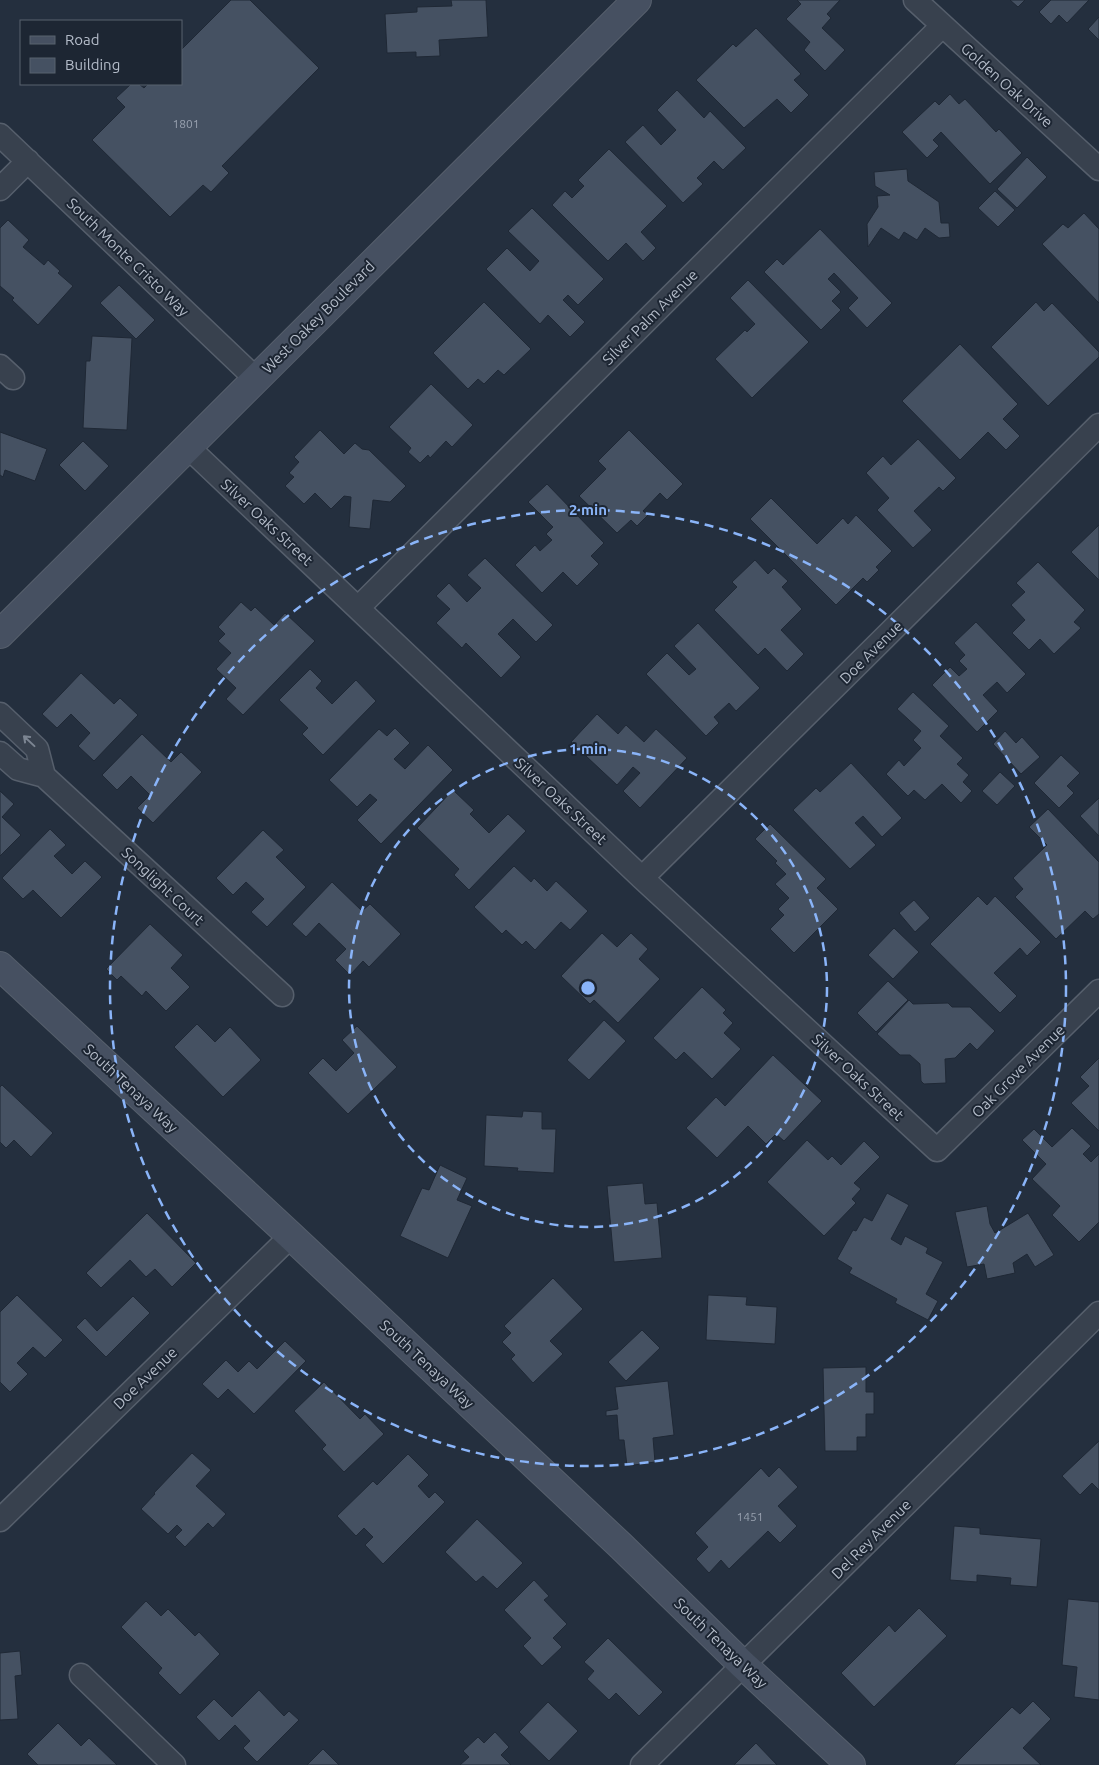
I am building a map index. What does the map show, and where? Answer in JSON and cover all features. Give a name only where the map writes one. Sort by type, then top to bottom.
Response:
[{"type":"street","name":"West Oakey Boulevard","points":[[0,634],[637,0]]},
{"type":"street","name":"Golden Oak Drive","points":[[915,0],[1099,169]]},
{"type":"street","name":"Silver Palm Avenue","points":[[358,608],[942,26]]},
{"type":"street","name":"South Monte Cristo Way","points":[[0,135],[256,379]]},
{"type":"street","points":[[0,189],[28,160]]},
{"type":"street","name":"Doe Avenue","points":[[642,878],[1099,425]]},
{"type":"street","name":"Silver Oaks Street","points":[[189,448],[642,878],[937,1150]]},
{"type":"street","points":[[0,714],[37,749],[44,776]]},
{"type":"street","name":"Songlight Court","points":[[0,753],[18,769],[44,776],[282,995]]},
{"type":"street","name":"South Tenaya Way","points":[[0,966],[291,1236],[621,1546],[743,1666],[851,1765]]},
{"type":"street","name":"Oak Grove Avenue","points":[[937,1150],[1099,991]]},
{"type":"street","name":"Doe Avenue","points":[[0,1520],[291,1236]]},
{"type":"street","name":"Del Rey Avenue","points":[[642,1765],[1099,1313]]},
{"type":"street","points":[[81,1675],[174,1765]]},
{"type":"building","points":[[231,0],[250,0],[319,68],[222,166],[229,173],[211,192],[203,185],[170,217],[92,140],[125,107],[116,98],[130,85],[140,85],[144,88],[147,85],[182,85],[182,49]]},
{"type":"building","points":[[451,0],[486,0],[488,37],[439,40],[440,56],[416,57],[416,52],[387,53],[385,14],[417,12],[417,7],[452,6]]},
{"type":"building","points":[[797,0],[840,0],[827,14],[831,18],[822,28],[845,50],[825,71],[804,50],[810,42],[786,19],[801,4]]},
{"type":"building","points":[[1010,0],[1025,0],[1018,7]]},
{"type":"building","points":[[1051,0],[1089,0],[1067,23],[1059,15],[1051,24],[1039,12]]},
{"type":"building","points":[[1099,17],[1099,40],[1088,29]]},
{"type":"building","points":[[756,28],[801,74],[794,80],[809,95],[791,113],[777,99],[744,128],[696,80],[733,44],[736,47]]},
{"type":"building","points":[[677,90],[704,118],[710,111],[746,148],[723,170],[714,161],[697,178],[703,184],[683,203],[625,142],[643,125],[661,145],[676,130],[657,110]]},
{"type":"building","points":[[950,94],[959,104],[965,99],[996,132],[999,129],[1022,153],[990,184],[941,132],[933,140],[939,146],[927,158],[902,132],[935,101],[939,105]]},
{"type":"building","points":[[609,149],[667,206],[641,232],[656,248],[643,261],[626,243],[608,261],[552,205],[565,191],[572,198],[584,186],[578,180]]},
{"type":"building","points":[[1027,157],[1047,177],[1017,208],[997,189]]},
{"type":"building","points":[[907,169],[908,181],[939,202],[941,223],[949,223],[950,237],[939,238],[925,228],[917,240],[904,232],[899,240],[881,228],[868,247],[867,224],[878,207],[877,196],[890,195],[875,186],[874,172]]},
{"type":"building","points":[[995,191],[1015,210],[998,227],[978,208]]},
{"type":"building","points":[[532,208],[604,279],[578,305],[568,295],[563,300],[585,322],[570,337],[548,315],[540,324],[486,269],[507,248],[530,271],[539,261],[508,231]]},
{"type":"building","points":[[1084,213],[1099,229],[1099,303],[1042,244],[1063,224],[1068,228]]},
{"type":"building","points":[[8,220],[29,240],[23,247],[44,265],[48,260],[60,271],[58,273],[73,286],[38,325],[12,300],[14,298],[0,286],[0,228]]},
{"type":"building","points":[[820,229],[892,303],[867,328],[848,308],[858,298],[834,273],[828,279],[841,292],[832,301],[841,310],[821,330],[764,272],[777,259],[783,265]]},
{"type":"building","points":[[748,280],[809,342],[752,398],[715,359],[745,330],[747,332],[755,324],[730,298]]},
{"type":"building","points":[[119,285],[155,320],[136,339],[100,303]]},
{"type":"building","points":[[484,302],[531,349],[504,375],[498,370],[484,384],[478,379],[468,389],[433,353]]},
{"type":"building","points":[[1036,302],[1044,311],[1052,303],[1099,352],[1099,357],[1048,406],[991,347]]},
{"type":"building","points":[[92,336],[132,338],[127,430],[83,428],[86,361],[90,361]]},
{"type":"building","points":[[960,344],[1018,404],[1003,419],[1020,436],[1006,450],[988,432],[960,460],[902,401]]},
{"type":"building","points":[[431,384],[473,425],[452,447],[446,441],[430,458],[428,455],[420,463],[408,452],[411,448],[389,427]]},
{"type":"building","points":[[320,430],[344,454],[355,443],[362,449],[369,450],[406,486],[390,502],[373,500],[370,529],[349,527],[351,497],[344,496],[331,509],[315,493],[304,504],[285,486],[294,477],[289,473],[299,462],[294,457]]},
{"type":"building","points":[[629,430],[683,484],[667,500],[660,493],[643,511],[648,515],[637,526],[631,520],[617,533],[579,496],[606,469],[598,461]]},
{"type":"building","points":[[0,432],[47,449],[35,481],[5,470],[3,477],[0,475]]},
{"type":"building","points":[[918,439],[956,478],[943,491],[939,487],[914,511],[932,530],[913,548],[877,510],[889,498],[866,473],[883,456],[891,465]]},
{"type":"building","points":[[83,441],[109,466],[85,491],[59,465]]},
{"type":"building","points":[[547,484],[604,543],[591,556],[599,564],[577,586],[563,572],[542,593],[515,565],[535,545],[540,551],[552,540],[546,534],[553,527],[528,502]]},
{"type":"building","points":[[771,498],[817,544],[843,518],[848,524],[856,515],[892,551],[876,567],[879,570],[867,582],[863,578],[836,605],[750,519]]},
{"type":"building","points":[[1099,525],[1099,580],[1071,552]]},
{"type":"building","points":[[485,558],[553,625],[536,642],[513,619],[498,634],[521,657],[501,678],[466,643],[462,648],[436,623],[450,609],[436,596],[449,583],[467,602],[481,588],[467,575]]},
{"type":"building","points":[[755,560],[768,574],[774,568],[788,581],[782,587],[802,609],[781,630],[804,654],[787,671],[765,648],[758,655],[714,610],[737,587],[732,582]]},
{"type":"building","points":[[1038,562],[1085,610],[1074,622],[1081,628],[1054,654],[1040,639],[1029,650],[1012,633],[1025,620],[1011,605],[1025,592],[1016,583]]},
{"type":"building","points":[[241,602],[251,611],[255,607],[274,625],[285,613],[315,641],[243,715],[226,699],[236,688],[216,669],[231,653],[218,641],[225,634],[218,627]]},
{"type":"building","points":[[976,622],[1026,674],[1007,693],[997,682],[983,695],[998,711],[977,732],[932,685],[950,667],[959,676],[967,669],[959,661],[965,655],[954,643]]},
{"type":"building","points":[[698,623],[760,688],[736,711],[729,703],[714,717],[719,723],[706,736],[646,674],[667,653],[689,675],[696,669],[674,646]]},
{"type":"building","points":[[310,669],[322,681],[316,688],[332,704],[356,680],[376,701],[323,755],[302,734],[308,728],[279,700]]},
{"type":"building","points":[[81,673],[114,704],[120,698],[138,715],[94,761],[78,746],[90,733],[71,714],[57,728],[42,714]]},
{"type":"building","points":[[913,692],[949,726],[940,736],[963,758],[957,764],[969,775],[963,782],[972,791],[961,803],[942,784],[925,800],[914,790],[908,796],[886,774],[899,760],[904,766],[921,748],[913,740],[921,731],[897,709]]},
{"type":"building","points":[[597,714],[618,734],[626,725],[644,742],[656,729],[687,758],[640,808],[623,791],[640,773],[633,767],[617,785],[571,742]]},
{"type":"building","points":[[395,728],[410,743],[394,759],[405,769],[428,745],[453,770],[381,844],[357,820],[377,800],[370,794],[357,807],[329,780],[379,729],[387,736]]},
{"type":"building","points":[[1005,731],[1016,743],[1022,737],[1040,757],[1021,774],[993,744]]},
{"type":"building","points":[[142,734],[171,762],[181,752],[202,772],[153,823],[137,808],[150,795],[131,776],[117,790],[102,775]]},
{"type":"building","points":[[1061,755],[1080,773],[1067,786],[1074,793],[1059,808],[1034,783]]},
{"type":"building","points":[[851,763],[902,818],[882,837],[863,816],[855,823],[876,845],[850,869],[793,810],[816,788],[820,792]]},
{"type":"building","points":[[1000,772],[1015,786],[997,805],[982,791]]},
{"type":"building","points":[[453,790],[474,810],[470,814],[489,833],[508,814],[526,831],[469,890],[454,875],[459,869],[417,828]]},
{"type":"building","points":[[0,791],[14,804],[2,817],[21,835],[0,856]]},
{"type":"building","points":[[1099,798],[1099,836],[1080,816]]},
{"type":"building","points":[[1048,809],[1099,862],[1099,914],[1093,919],[1085,911],[1056,939],[1015,897],[1023,889],[1013,878],[1047,845],[1029,827]]},
{"type":"building","points":[[770,824],[826,879],[817,888],[838,909],[794,953],[770,929],[784,915],[778,909],[789,898],[775,884],[786,874],[775,863],[777,861],[755,839]]},
{"type":"building","points":[[50,829],[66,845],[54,856],[72,874],[85,861],[102,877],[61,918],[33,890],[23,899],[2,878]]},
{"type":"building","points":[[263,830],[284,850],[276,857],[306,887],[267,927],[251,912],[264,899],[246,882],[233,895],[216,878]]},
{"type":"building","points":[[514,866],[531,882],[534,878],[547,891],[556,881],[588,911],[570,930],[561,922],[535,950],[526,941],[522,945],[506,930],[502,934],[474,907]]},
{"type":"building","points":[[332,882],[362,911],[370,904],[401,934],[369,967],[363,961],[350,975],[335,960],[346,949],[319,923],[306,937],[292,924]]},
{"type":"building","points":[[978,896],[987,905],[995,896],[1041,942],[1027,956],[1020,948],[994,973],[1017,996],[1000,1013],[930,944]]},
{"type":"building","points":[[914,900],[930,918],[915,932],[899,913]]},
{"type":"building","points":[[150,924],[183,955],[171,968],[190,987],[166,1011],[146,991],[142,996],[121,976],[117,980],[106,969]]},
{"type":"building","points":[[894,928],[919,952],[893,979],[868,955]]},
{"type":"building","points":[[602,933],[617,947],[631,933],[648,949],[639,959],[660,979],[618,1023],[594,1000],[590,1004],[561,976]]},
{"type":"building","points":[[888,981],[908,1000],[876,1032],[857,1013]]},
{"type":"building","points":[[702,987],[726,1010],[723,1013],[733,1023],[724,1033],[741,1049],[712,1079],[684,1052],[676,1060],[653,1038]]},
{"type":"building","points":[[909,1000],[913,1004],[948,1003],[952,1007],[970,1007],[995,1031],[977,1050],[970,1043],[955,1058],[945,1059],[946,1083],[924,1084],[921,1081],[920,1064],[910,1055],[900,1055],[877,1034]]},
{"type":"building","points":[[604,1020],[626,1041],[589,1080],[567,1060]]},
{"type":"building","points":[[197,1024],[215,1042],[230,1027],[261,1060],[223,1097],[174,1047]]},
{"type":"building","points":[[357,1026],[397,1067],[348,1114],[308,1073],[323,1058],[336,1071],[354,1053],[342,1040]]},
{"type":"building","points":[[773,1055],[822,1101],[784,1141],[776,1134],[766,1144],[748,1126],[717,1158],[686,1128],[716,1097],[725,1106]]},
{"type":"building","points":[[1099,1058],[1099,1131],[1071,1103],[1089,1086],[1080,1077]]},
{"type":"building","points":[[2,1085],[53,1133],[31,1157],[14,1140],[6,1148],[0,1142],[0,1087]]},
{"type":"building","points":[[523,1111],[542,1112],[542,1129],[556,1129],[554,1173],[517,1171],[518,1168],[484,1166],[486,1115],[522,1117]]},
{"type":"building","points":[[1072,1128],[1091,1146],[1083,1154],[1091,1162],[1099,1154],[1099,1222],[1079,1242],[1052,1215],[1060,1206],[1032,1179],[1046,1164],[1022,1140],[1034,1129],[1052,1147]]},
{"type":"building","points":[[807,1140],[828,1160],[832,1156],[841,1165],[864,1141],[880,1157],[854,1183],[861,1189],[852,1199],[856,1203],[824,1236],[767,1182]]},
{"type":"building","points":[[440,1165],[467,1178],[457,1200],[472,1206],[448,1258],[400,1236],[422,1188],[429,1190]]},
{"type":"building","points":[[643,1183],[645,1204],[657,1203],[662,1258],[614,1262],[607,1186]]},
{"type":"building","points":[[887,1193],[909,1205],[891,1239],[901,1245],[905,1236],[928,1248],[926,1253],[943,1262],[926,1294],[938,1301],[928,1320],[895,1303],[897,1299],[849,1273],[852,1268],[837,1259],[853,1230],[856,1231],[864,1217],[872,1221]]},
{"type":"building","points":[[987,1206],[990,1224],[995,1233],[1028,1213],[1054,1255],[1035,1267],[1027,1254],[1013,1263],[1015,1273],[987,1279],[984,1264],[967,1267],[955,1212]]},
{"type":"building","points":[[147,1213],[196,1263],[172,1287],[155,1269],[146,1277],[130,1260],[101,1288],[86,1273]]},
{"type":"building","points":[[553,1278],[583,1309],[550,1341],[563,1354],[533,1383],[511,1359],[515,1355],[502,1342],[511,1333],[504,1326]]},
{"type":"building","points":[[17,1295],[63,1340],[45,1358],[33,1347],[17,1363],[28,1374],[10,1392],[0,1382],[0,1312]]},
{"type":"building","points":[[708,1295],[747,1297],[746,1305],[777,1307],[775,1344],[706,1340]]},
{"type":"building","points":[[133,1296],[150,1313],[106,1357],[76,1327],[85,1318],[97,1331]]},
{"type":"building","points":[[642,1330],[660,1348],[626,1381],[608,1362]]},
{"type":"building","points":[[285,1341],[306,1361],[254,1414],[228,1389],[218,1399],[202,1384],[226,1360],[238,1372],[249,1361],[257,1369]]},
{"type":"building","points":[[866,1367],[866,1392],[874,1392],[874,1414],[866,1414],[866,1437],[857,1437],[857,1451],[825,1451],[823,1368]]},
{"type":"building","points":[[668,1381],[674,1435],[653,1438],[655,1462],[627,1466],[624,1440],[619,1440],[617,1415],[606,1416],[606,1411],[618,1409],[615,1387]]},
{"type":"building","points":[[324,1382],[360,1419],[365,1414],[384,1434],[344,1472],[322,1449],[326,1445],[294,1411]]},
{"type":"building","points":[[1099,1441],[1099,1490],[1092,1483],[1080,1495],[1062,1476]]},
{"type":"building","points":[[192,1453],[211,1470],[196,1486],[226,1514],[213,1528],[208,1523],[185,1547],[175,1537],[182,1530],[177,1525],[168,1534],[141,1509]]},
{"type":"building","points":[[408,1454],[429,1475],[418,1486],[429,1498],[435,1492],[445,1502],[383,1564],[365,1545],[373,1537],[364,1528],[356,1536],[337,1516],[373,1481],[377,1485]]},
{"type":"building","points":[[779,1467],[798,1487],[778,1506],[797,1526],[780,1543],[768,1531],[729,1569],[721,1560],[709,1573],[696,1559],[708,1547],[695,1533],[761,1468],[769,1477]]},
{"type":"building","points":[[477,1519],[523,1563],[497,1589],[483,1576],[476,1582],[445,1552]]},
{"type":"building","points":[[954,1526],[980,1528],[980,1534],[1041,1539],[1037,1587],[1010,1585],[1011,1578],[977,1575],[977,1582],[950,1580]]},
{"type":"building","points":[[534,1580],[549,1596],[544,1600],[567,1624],[553,1638],[562,1647],[542,1666],[523,1646],[531,1638],[504,1610]]},
{"type":"building","points":[[1068,1599],[1099,1602],[1099,1700],[1074,1697],[1077,1667],[1062,1665]]},
{"type":"building","points":[[146,1601],[161,1616],[168,1609],[195,1636],[199,1632],[220,1654],[180,1695],[158,1673],[162,1668],[121,1627]]},
{"type":"building","points":[[919,1608],[947,1636],[874,1707],[841,1673],[889,1625],[895,1632]]},
{"type":"building","points":[[608,1638],[663,1692],[639,1716],[616,1693],[609,1700],[587,1679],[594,1671],[584,1662]]},
{"type":"building","points":[[20,1651],[22,1675],[15,1676],[18,1719],[0,1720],[0,1653]]},
{"type":"building","points":[[259,1690],[284,1716],[289,1711],[299,1720],[257,1762],[243,1748],[250,1741],[235,1725],[219,1741],[196,1717],[214,1699],[232,1717]]},
{"type":"building","points":[[1033,1701],[1051,1719],[1023,1748],[1041,1765],[954,1765],[1012,1707],[1020,1714]]},
{"type":"building","points":[[548,1702],[578,1731],[549,1761],[519,1732]]},
{"type":"building","points":[[58,1723],[81,1746],[89,1738],[117,1765],[38,1765],[27,1754]]},
{"type":"building","points":[[495,1732],[509,1747],[501,1755],[511,1765],[460,1765],[469,1757],[463,1751],[478,1737],[484,1743]]},
{"type":"building","points":[[756,1743],[777,1765],[734,1765]]},
{"type":"building","points":[[323,1749],[339,1765],[307,1765]]}]
